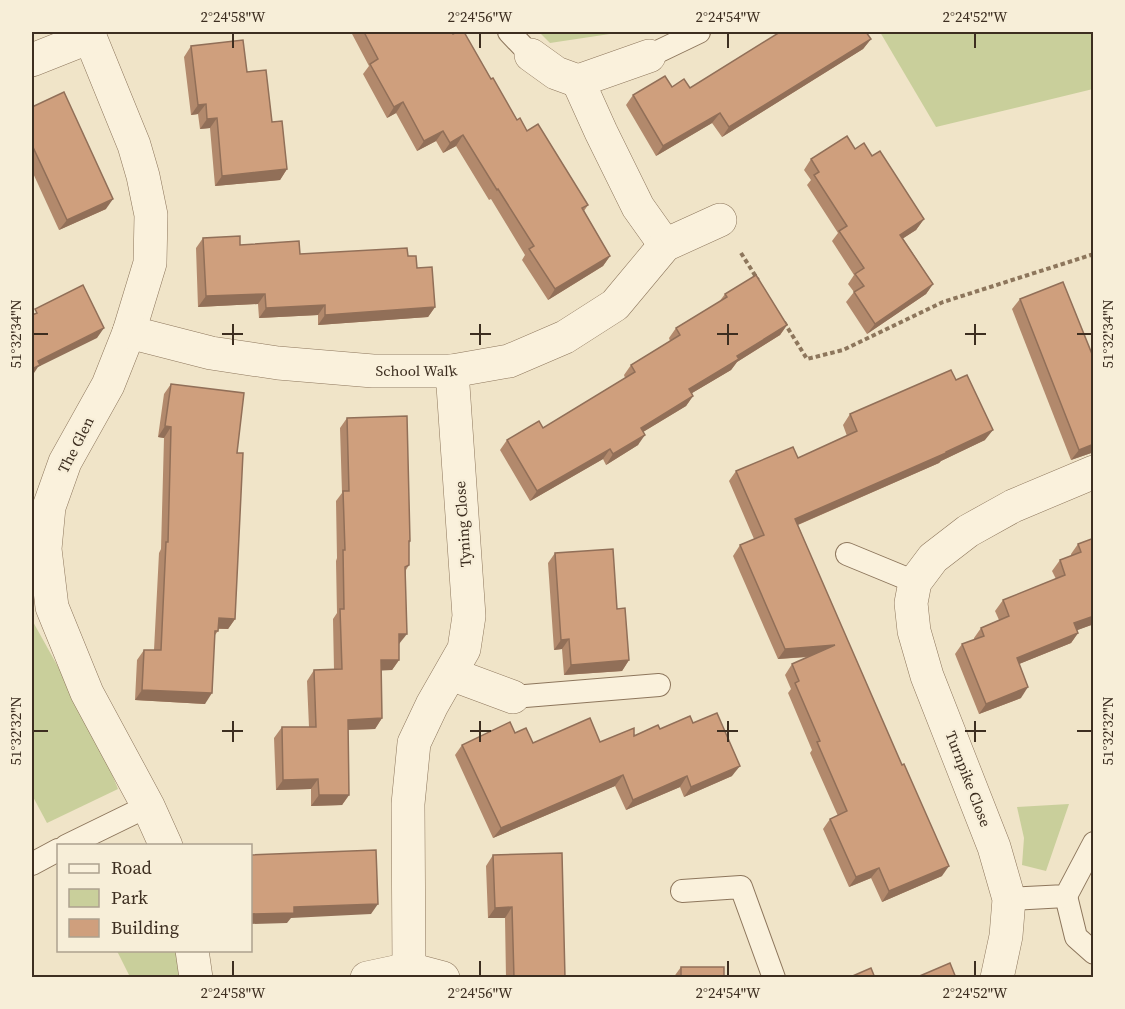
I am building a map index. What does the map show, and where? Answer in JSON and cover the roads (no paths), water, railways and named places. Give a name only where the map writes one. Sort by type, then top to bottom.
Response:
[{"type":"street","name":"The Glen","points":[[32,60],[89,34],[134,145],[151,215],[150,263],[129,332],[108,385],[65,462],[49,507],[45,549],[52,607],[87,693],[148,806],[165,844]]},
{"type":"street","points":[[531,55],[556,73],[579,81],[649,56]]},
{"type":"street","points":[[579,81],[638,207],[664,245]]},
{"type":"street","name":"School Walk","points":[[129,332],[211,353],[278,363],[374,371],[452,371],[509,361],[565,337],[615,305],[664,245],[720,220]]},
{"type":"street","name":"Tyning Close","points":[[409,969],[408,804],[414,743],[432,705],[464,649],[469,616],[452,371]]},
{"type":"street","points":[[915,582],[933,558],[968,531],[1013,506],[1094,472]]},
{"type":"street","name":"Turnpike Close","points":[[915,582],[911,603],[914,631],[927,676],[994,847],[1009,899],[1006,936],[997,978]]},
{"type":"street","points":[[451,674],[513,697]]},
{"type":"street","points":[[192,952],[196,978]]},
{"type":"street","points":[[367,978],[409,969],[443,978]]},
{"type":"lane","points":[[509,32],[531,55]]},
{"type":"lane","points":[[649,56],[699,32]]},
{"type":"lane","points":[[847,554],[915,582]]},
{"type":"lane","points":[[513,697],[659,685]]},
{"type":"lane","points":[[70,844],[148,806]]},
{"type":"lane","points":[[1094,843],[1066,896],[1076,937],[1094,953]]},
{"type":"lane","points":[[32,864],[57,851]]},
{"type":"lane","points":[[682,891],[741,887],[774,978]]},
{"type":"lane","points":[[1009,899],[1066,896]]}]
